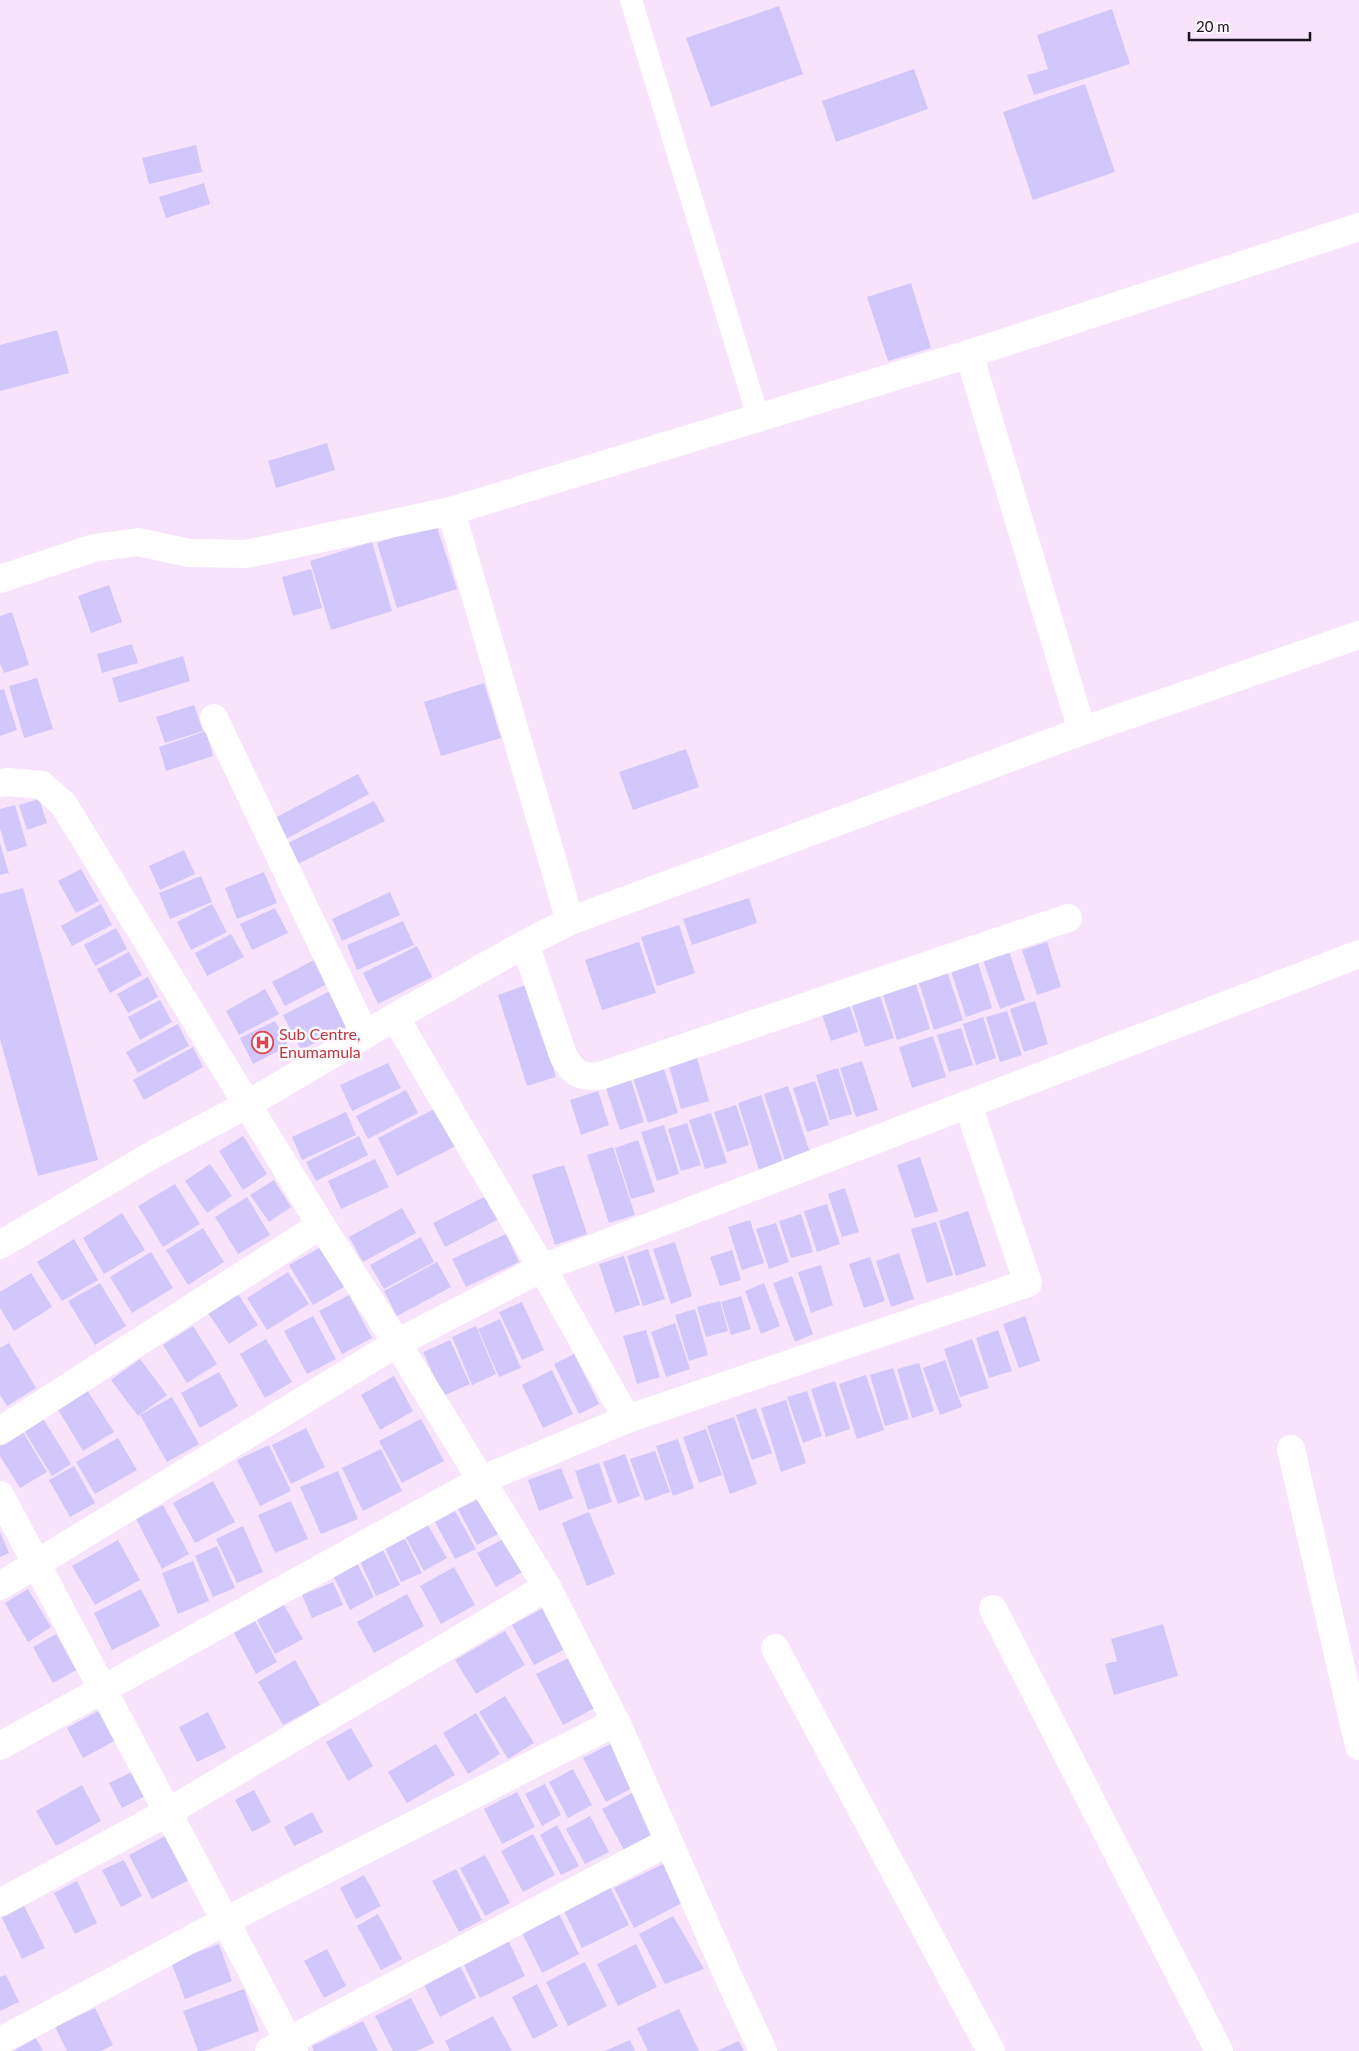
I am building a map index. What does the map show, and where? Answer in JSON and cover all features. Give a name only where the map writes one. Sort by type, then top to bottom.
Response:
[{"type":"street","points":[[2,575],[94,548],[138,542],[189,553],[246,554],[451,511],[968,354],[1359,227]]},
{"type":"street","points":[[968,354],[1082,730]]},
{"type":"street","points":[[451,511],[570,921]]},
{"type":"street","points":[[0,1245],[154,1154],[248,1104],[394,1017],[570,921],[1082,730],[1359,635]]},
{"type":"street","points":[[214,718],[365,1035]]},
{"type":"street","points":[[0,783],[42,785],[64,805],[321,1226],[397,1343],[547,1587],[616,1722],[763,2051]]},
{"type":"street","points":[[525,944],[563,1055],[572,1070],[584,1077],[600,1076],[1068,918]]},
{"type":"street","points":[[0,1586],[397,1343],[542,1268],[1359,954]]},
{"type":"street","points":[[394,1017],[542,1268],[627,1420]]},
{"type":"street","points":[[0,1746],[481,1480],[627,1420],[1028,1283],[968,1105]]},
{"type":"street","points":[[0,1431],[321,1226]]},
{"type":"street","points":[[1290,1449],[1359,1746]]},
{"type":"street","points":[[0,1494],[225,1921],[284,2048],[668,1842]]},
{"type":"street","points":[[0,1903],[168,1812],[547,1587]]},
{"type":"street","points":[[993,1609],[1219,2051]]},
{"type":"street","points":[[775,1648],[991,2051]]},
{"type":"street","points":[[0,2041],[225,1921],[616,1722]]},
{"type":"lane","points":[[632,0],[758,417]]},
{"type":"building","points":[[779,6],[803,74],[711,107],[686,38]]},
{"type":"building","points":[[1112,9],[1130,64],[1034,95],[1027,75],[1048,69],[1037,35]]},
{"type":"building","points":[[914,69],[928,109],[836,142],[822,101]]},
{"type":"building","points":[[1085,84],[1115,172],[1033,200],[1003,112]]},
{"type":"building","points":[[196,145],[202,172],[149,184],[142,158]]},
{"type":"building","points":[[204,183],[210,204],[166,218],[159,197]]},
{"type":"building","points":[[911,283],[931,348],[888,361],[867,297]]},
{"type":"building","points":[[57,330],[69,373],[0,391],[0,345]]},
{"type":"building","points":[[327,443],[335,470],[276,488],[268,461]]},
{"type":"building","points":[[436,524],[457,589],[397,608],[377,543]]},
{"type":"building","points":[[372,542],[392,611],[331,630],[310,561]]},
{"type":"building","points":[[311,569],[322,608],[293,616],[282,577]]},
{"type":"building","points":[[109,585],[122,622],[91,633],[78,596]]},
{"type":"building","points":[[12,612],[29,665],[4,673],[0,663],[0,616]]},
{"type":"building","points":[[132,644],[138,663],[102,673],[97,654]]},
{"type":"building","points":[[183,656],[190,681],[119,703],[112,678]]},
{"type":"building","points":[[37,678],[53,729],[24,738],[9,686]]},
{"type":"building","points":[[484,683],[501,738],[441,756],[424,702]]},
{"type":"building","points":[[4,689],[17,730],[0,736],[0,690]]},
{"type":"building","points":[[194,705],[203,731],[165,743],[156,717]]},
{"type":"building","points":[[206,731],[213,756],[166,771],[159,747]]},
{"type":"building","points":[[686,749],[699,787],[633,810],[619,772]]},
{"type":"building","points":[[358,774],[369,794],[286,839],[275,818]]},
{"type":"building","points":[[39,799],[47,823],[27,830],[19,805]]},
{"type":"building","points":[[374,801],[385,821],[298,864],[288,843]]},
{"type":"building","points":[[15,805],[27,846],[7,852],[0,828],[0,809]]},
{"type":"building","points":[[0,843],[9,873],[0,875]]},
{"type":"building","points":[[184,850],[195,874],[160,890],[149,866]]},
{"type":"building","points":[[81,869],[99,901],[76,913],[58,881]]},
{"type":"building","points":[[264,872],[277,903],[237,919],[225,888]]},
{"type":"building","points":[[201,876],[212,902],[170,919],[159,893]]},
{"type":"building","points":[[23,888],[98,1160],[38,1176],[0,1039],[0,894]]},
{"type":"building","points":[[390,892],[400,915],[342,941],[332,919]]},
{"type":"building","points":[[749,898],[757,923],[692,945],[683,919]]},
{"type":"building","points":[[101,904],[112,925],[72,946],[61,926]]},
{"type":"building","points":[[212,904],[227,932],[191,950],[177,922]]},
{"type":"building","points":[[275,908],[288,933],[252,950],[240,924]]},
{"type":"building","points":[[403,921],[414,945],[357,970],[347,945]]},
{"type":"building","points":[[679,925],[695,973],[657,986],[641,937]]},
{"type":"building","points":[[116,928],[127,949],[95,966],[84,945]]},
{"type":"building","points":[[231,934],[244,957],[207,976],[195,953]]},
{"type":"building","points":[[639,942],[656,993],[602,1010],[585,960]]},
{"type":"building","points":[[1047,942],[1061,987],[1037,995],[1022,950]]},
{"type":"building","points":[[417,946],[432,977],[378,1004],[363,973]]},
{"type":"building","points":[[1009,951],[1025,1000],[1000,1009],[983,960]]},
{"type":"building","points":[[129,952],[142,975],[110,993],[97,969]]},
{"type":"building","points":[[977,959],[992,1008],[966,1017],[950,968]]},
{"type":"building","points":[[314,960],[327,984],[285,1006],[272,982]]},
{"type":"building","points":[[946,968],[963,1020],[934,1030],[917,977]]},
{"type":"building","points":[[148,977],[158,997],[128,1013],[117,994]]},
{"type":"building","points":[[915,981],[930,1029],[897,1040],[882,991]]},
{"type":"building","points":[[526,985],[556,1077],[527,1086],[498,995]]},
{"type":"building","points":[[877,987],[894,1038],[865,1047],[849,996]]},
{"type":"building","points":[[265,989],[279,1014],[239,1035],[226,1011]]},
{"type":"building","points":[[330,991],[348,1026],[301,1050],[283,1015]]},
{"type":"building","points":[[160,1000],[172,1022],[140,1040],[128,1017]]},
{"type":"building","points":[[1035,1001],[1048,1044],[1024,1052],[1010,1009]]},
{"type":"building","points":[[849,1004],[858,1032],[831,1041],[821,1012]]},
{"type":"building","points":[[1007,1011],[1022,1055],[1000,1062],[986,1017]]},
{"type":"building","points":[[983,1017],[996,1058],[976,1065],[963,1024]]},
{"type":"building","points":[[275,1021],[288,1046],[253,1064],[240,1038]]},
{"type":"building","points":[[178,1024],[189,1046],[138,1073],[126,1052]]},
{"type":"building","points":[[961,1028],[973,1065],[949,1072],[937,1035]]},
{"type":"building","points":[[933,1036],[946,1077],[912,1088],[899,1047]]},
{"type":"building","points":[[193,1047],[203,1067],[144,1100],[133,1080]]},
{"type":"building","points":[[695,1051],[709,1101],[681,1109],[667,1059]]},
{"type":"building","points":[[862,1061],[878,1110],[856,1117],[840,1068]]},
{"type":"building","points":[[388,1063],[401,1088],[352,1111],[340,1085]]},
{"type":"building","points":[[838,1068],[852,1114],[830,1120],[816,1075]]},
{"type":"building","points":[[664,1069],[678,1113],[648,1123],[633,1078]]},
{"type":"building","points":[[630,1077],[644,1122],[620,1130],[605,1085]]},
{"type":"building","points":[[815,1081],[829,1125],[807,1132],[793,1088]]},
{"type":"building","points":[[788,1086],[812,1159],[787,1167],[764,1094]]},
{"type":"building","points":[[406,1090],[418,1113],[368,1139],[356,1116]]},
{"type":"building","points":[[598,1091],[609,1125],[581,1135],[570,1100]]},
{"type":"building","points":[[761,1095],[783,1162],[759,1170],[738,1103]]},
{"type":"building","points":[[736,1105],[749,1145],[727,1152],[714,1112]]},
{"type":"building","points":[[438,1107],[458,1145],[397,1176],[378,1138]]},
{"type":"building","points":[[346,1112],[356,1135],[302,1160],[292,1137]]},
{"type":"building","points":[[711,1113],[727,1163],[705,1169],[689,1120]]},
{"type":"building","points":[[687,1123],[701,1165],[681,1171],[668,1129]]},
{"type":"building","points":[[664,1125],[679,1174],[657,1181],[641,1132]]},
{"type":"building","points":[[243,1136],[267,1174],[243,1190],[219,1151]]},
{"type":"building","points":[[359,1136],[368,1155],[316,1181],[306,1162]]},
{"type":"building","points":[[638,1140],[655,1192],[631,1199],[615,1148]]},
{"type":"building","points":[[613,1147],[635,1215],[609,1223],[587,1155]]},
{"type":"building","points":[[920,1157],[938,1211],[915,1218],[897,1165]]},
{"type":"building","points":[[375,1159],[389,1187],[341,1209],[328,1181]]},
{"type":"building","points":[[210,1164],[232,1196],[207,1213],[185,1181]]},
{"type":"building","points":[[564,1165],[587,1234],[555,1245],[532,1175]]},
{"type":"building","points":[[274,1180],[291,1207],[269,1222],[250,1195]]},
{"type":"building","points":[[175,1184],[200,1224],[163,1247],[138,1206]]},
{"type":"building","points":[[845,1188],[859,1232],[842,1237],[828,1194]]},
{"type":"building","points":[[488,1195],[501,1218],[445,1247],[433,1223]]},
{"type":"building","points":[[247,1197],[270,1235],[238,1254],[215,1217]]},
{"type":"building","points":[[827,1204],[840,1244],[817,1252],[804,1211]]},
{"type":"building","points":[[402,1208],[416,1233],[363,1262],[349,1237]]},
{"type":"building","points":[[968,1211],[986,1266],[956,1276],[939,1221]]},
{"type":"building","points":[[122,1213],[145,1250],[104,1274],[83,1238]]},
{"type":"building","points":[[801,1214],[813,1252],[791,1258],[779,1221]]},
{"type":"building","points":[[750,1220],[764,1263],[742,1270],[728,1227]]},
{"type":"building","points":[[936,1222],[953,1275],[927,1283],[911,1229]]},
{"type":"building","points":[[776,1223],[789,1262],[769,1269],[756,1229]]},
{"type":"building","points":[[203,1228],[224,1262],[188,1285],[166,1250]]},
{"type":"building","points":[[506,1234],[519,1262],[466,1287],[452,1259]]},
{"type":"building","points":[[421,1237],[434,1262],[384,1289],[370,1265]]},
{"type":"building","points":[[74,1239],[98,1280],[62,1301],[37,1262]]},
{"type":"building","points":[[675,1242],[692,1296],[671,1304],[653,1249]]},
{"type":"building","points":[[321,1247],[344,1287],[313,1305],[289,1265]]},
{"type":"building","points":[[648,1249],[665,1299],[643,1306],[627,1256]]},
{"type":"building","points":[[732,1250],[741,1280],[720,1286],[710,1257]]},
{"type":"building","points":[[151,1252],[173,1288],[132,1313],[110,1277]]},
{"type":"building","points":[[899,1253],[914,1299],[891,1307],[876,1261]]},
{"type":"building","points":[[624,1256],[640,1305],[615,1313],[599,1264]]},
{"type":"building","points":[[870,1257],[885,1301],[864,1308],[849,1264]]},
{"type":"building","points":[[437,1262],[451,1287],[397,1316],[384,1291]]},
{"type":"building","points":[[821,1265],[833,1305],[811,1313],[798,1272]]},
{"type":"building","points":[[288,1272],[309,1304],[267,1330],[247,1298]]},
{"type":"building","points":[[31,1273],[52,1307],[14,1331],[0,1308],[0,1292]]},
{"type":"building","points":[[792,1276],[813,1334],[795,1342],[773,1283]]},
{"type":"building","points":[[100,1283],[126,1326],[95,1345],[68,1301]]},
{"type":"building","points":[[764,1283],[780,1326],[761,1334],[745,1291]]},
{"type":"building","points":[[238,1294],[258,1325],[229,1344],[208,1313]]},
{"type":"building","points":[[349,1295],[372,1338],[342,1354],[319,1311]]},
{"type":"building","points":[[741,1296],[751,1329],[731,1335],[721,1302]]},
{"type":"building","points":[[720,1301],[728,1331],[706,1337],[697,1307]]},
{"type":"building","points":[[522,1302],[544,1350],[522,1360],[499,1312]]},
{"type":"building","points":[[695,1309],[708,1355],[689,1361],[675,1315]]},
{"type":"building","points":[[313,1316],[336,1359],[307,1374],[284,1331]]},
{"type":"building","points":[[1025,1316],[1040,1361],[1019,1368],[1003,1324]]},
{"type":"building","points":[[500,1319],[521,1368],[499,1377],[478,1329]]},
{"type":"building","points":[[675,1323],[690,1369],[666,1377],[651,1332]]},
{"type":"building","points":[[193,1326],[217,1364],[187,1383],[163,1345]]},
{"type":"building","points":[[476,1326],[496,1374],[472,1385],[452,1337]]},
{"type":"building","points":[[646,1330],[660,1377],[637,1384],[623,1336]]},
{"type":"building","points":[[998,1330],[1012,1371],[989,1378],[976,1338]]},
{"type":"building","points":[[266,1339],[292,1382],[265,1398],[240,1354]]},
{"type":"building","points":[[972,1339],[989,1388],[960,1397],[944,1349]]},
{"type":"building","points":[[450,1340],[470,1384],[443,1396],[423,1352]]},
{"type":"building","points":[[9,1343],[36,1388],[7,1406],[0,1395],[0,1348]]},
{"type":"building","points":[[574,1354],[599,1404],[579,1414],[554,1364]]},
{"type":"building","points":[[140,1359],[167,1395],[138,1416],[111,1380]]},
{"type":"building","points":[[945,1360],[962,1407],[940,1415],[923,1368]]},
{"type":"building","points":[[919,1363],[934,1411],[912,1418],[897,1369]]},
{"type":"building","points":[[893,1368],[909,1419],[885,1426],[870,1375]]},
{"type":"building","points":[[552,1370],[573,1414],[543,1428],[522,1385]]},
{"type":"building","points":[[219,1372],[238,1406],[200,1428],[181,1393]]},
{"type":"building","points":[[866,1375],[884,1430],[857,1439],[839,1384]]},
{"type":"building","points":[[394,1376],[413,1411],[380,1430],[361,1395]]},
{"type":"building","points":[[835,1381],[850,1429],[826,1437],[811,1389]]},
{"type":"building","points":[[87,1390],[114,1432],[83,1451],[57,1408]]},
{"type":"building","points":[[807,1391],[822,1436],[803,1443],[787,1397]]},
{"type":"building","points":[[172,1397],[199,1444],[167,1462],[140,1415]]},
{"type":"building","points":[[786,1400],[806,1463],[781,1472],[761,1408]]},
{"type":"building","points":[[756,1408],[772,1453],[752,1460],[736,1415]]},
{"type":"building","points":[[42,1417],[71,1464],[52,1476],[23,1429]]},
{"type":"building","points":[[734,1417],[757,1484],[730,1494],[707,1426]]},
{"type":"building","points":[[421,1419],[444,1461],[402,1483],[379,1441]]},
{"type":"building","points":[[306,1428],[325,1467],[291,1484],[272,1445]]},
{"type":"building","points":[[706,1429],[722,1475],[699,1483],[683,1437]]},
{"type":"building","points":[[23,1432],[47,1472],[20,1488],[0,1456],[0,1446]]},
{"type":"building","points":[[118,1438],[137,1470],[95,1494],[76,1462]]},
{"type":"building","points":[[678,1439],[694,1488],[673,1496],[656,1446]]},
{"type":"building","points":[[269,1445],[291,1491],[260,1506],[237,1460]]},
{"type":"building","points":[[381,1449],[402,1491],[363,1511],[342,1468]]},
{"type":"building","points":[[655,1451],[670,1492],[645,1501],[630,1459]]},
{"type":"building","points":[[625,1454],[640,1496],[618,1504],[603,1462]]},
{"type":"building","points":[[599,1463],[612,1502],[588,1510],[575,1471]]},
{"type":"building","points":[[74,1466],[95,1503],[70,1517],[49,1480]]},
{"type":"building","points":[[561,1468],[573,1498],[539,1511],[528,1480]]},
{"type":"building","points":[[338,1471],[358,1519],[321,1534],[300,1487]]},
{"type":"building","points":[[213,1481],[235,1522],[195,1543],[173,1503]]},
{"type":"building","points":[[479,1499],[498,1534],[477,1545],[458,1509]]},
{"type":"building","points":[[291,1501],[308,1539],[275,1553],[258,1515]]},
{"type":"building","points":[[163,1505],[189,1554],[162,1569],[136,1519]]},
{"type":"building","points":[[455,1511],[476,1549],[455,1559],[435,1522]]},
{"type":"building","points":[[589,1512],[615,1574],[587,1586],[562,1523]]},
{"type":"building","points":[[426,1522],[447,1558],[424,1571],[404,1534]]},
{"type":"building","points":[[243,1526],[263,1572],[237,1583],[216,1539]]},
{"type":"building","points":[[0,1532],[9,1553],[0,1557]]},
{"type":"building","points":[[505,1538],[524,1571],[496,1587],[477,1553]]},
{"type":"building","points":[[405,1539],[422,1573],[401,1582],[385,1548]]},
{"type":"building","points":[[118,1540],[140,1580],[95,1605],[72,1566]]},
{"type":"building","points":[[217,1546],[235,1588],[213,1597],[195,1556]]},
{"type":"building","points":[[381,1546],[400,1585],[376,1596],[358,1557]]},
{"type":"building","points":[[193,1561],[209,1601],[178,1614],[162,1573]]},
{"type":"building","points":[[356,1561],[374,1597],[350,1610],[332,1573]]},
{"type":"building","points":[[454,1567],[475,1605],[441,1624],[420,1586]]},
{"type":"building","points":[[333,1582],[343,1605],[312,1618],[302,1595]]},
{"type":"building","points":[[28,1589],[51,1627],[28,1642],[5,1603]]},
{"type":"building","points":[[141,1589],[160,1626],[112,1650],[94,1613]]},
{"type":"building","points":[[407,1594],[424,1626],[374,1653],[357,1622]]},
{"type":"building","points":[[283,1603],[303,1639],[275,1654],[256,1618]]},
{"type":"building","points":[[549,1605],[571,1646],[534,1665],[512,1625]]},
{"type":"building","points":[[255,1621],[277,1662],[256,1674],[233,1631]]},
{"type":"building","points":[[1163,1624],[1178,1676],[1114,1695],[1105,1664],[1117,1661],[1111,1639]]},
{"type":"building","points":[[505,1631],[525,1665],[476,1694],[455,1660]]},
{"type":"building","points":[[56,1634],[76,1670],[53,1683],[33,1647]]},
{"type":"building","points":[[577,1654],[602,1704],[563,1725],[536,1674]]},
{"type":"building","points":[[295,1660],[320,1705],[283,1725],[258,1682]]},
{"type":"building","points":[[505,1696],[534,1743],[508,1759],[479,1712]]},
{"type":"building","points":[[100,1710],[116,1740],[83,1758],[67,1728]]},
{"type":"building","points":[[208,1712],[226,1748],[197,1762],[179,1727]]},
{"type":"building","points":[[476,1713],[500,1754],[468,1774],[443,1733]]},
{"type":"building","points":[[351,1728],[373,1766],[348,1781],[326,1742]]},
{"type":"building","points":[[616,1741],[639,1784],[606,1802],[583,1758]]},
{"type":"building","points":[[436,1744],[455,1775],[407,1803],[388,1772]]},
{"type":"building","points":[[573,1769],[592,1805],[568,1818],[549,1782]]},
{"type":"building","points":[[134,1771],[147,1795],[122,1808],[109,1783]]},
{"type":"building","points":[[545,1784],[561,1815],[542,1826],[525,1794]]},
{"type":"building","points":[[82,1785],[101,1821],[56,1846],[36,1811]]},
{"type":"building","points":[[254,1790],[271,1822],[252,1832],[235,1800]]},
{"type":"building","points":[[517,1792],[535,1827],[502,1844],[484,1809]]},
{"type":"building","points":[[634,1792],[657,1835],[625,1852],[602,1809]]},
{"type":"building","points":[[312,1812],[323,1832],[294,1846],[284,1827]]},
{"type":"building","points":[[590,1816],[609,1852],[585,1864],[566,1829]]},
{"type":"building","points":[[557,1825],[579,1866],[561,1875],[540,1835]]},
{"type":"building","points":[[169,1834],[191,1879],[152,1899],[129,1855]]},
{"type":"building","points":[[533,1834],[555,1875],[523,1892],[501,1851]]},
{"type":"building","points":[[485,1855],[510,1903],[485,1916],[460,1868]]},
{"type":"building","points":[[124,1860],[142,1896],[121,1907],[102,1870]]},
{"type":"building","points":[[663,1864],[682,1903],[634,1928],[614,1888]]},
{"type":"building","points":[[456,1869],[482,1920],[459,1932],[432,1881]]},
{"type":"building","points":[[364,1875],[381,1906],[356,1919],[340,1888]]},
{"type":"building","points":[[77,1881],[97,1923],[75,1934],[54,1893]]},
{"type":"building","points":[[610,1887],[629,1925],[582,1948],[564,1911]]},
{"type":"building","points":[[22,1902],[45,1948],[22,1959],[0,1914]]},
{"type":"building","points":[[378,1914],[402,1959],[381,1970],[357,1926]]},
{"type":"building","points":[[559,1914],[579,1954],[542,1973],[522,1933]]},
{"type":"building","points":[[673,1916],[704,1969],[665,1984],[639,1934]]},
{"type":"building","points":[[509,1942],[525,1976],[480,1998],[464,1965]]},
{"type":"building","points":[[219,1944],[232,1981],[185,1999],[171,1962]]},
{"type":"building","points":[[636,1944],[657,1987],[618,2006],[597,1964]]},
{"type":"building","points":[[327,1949],[346,1986],[324,1998],[304,1961]]},
{"type":"building","points":[[585,1962],[607,2006],[568,2026],[546,1982]]},
{"type":"building","points":[[460,1966],[476,1998],[440,2017],[424,1985]]},
{"type":"building","points":[[6,1975],[19,2002],[0,2011],[0,1977]]},
{"type":"building","points":[[537,1984],[558,2026],[533,2039],[512,1997]]},
{"type":"building","points":[[244,1989],[259,2031],[205,2051],[198,2051],[183,2011]]},
{"type":"building","points":[[411,1998],[434,2043],[417,2051],[393,2051],[375,2016]]},
{"type":"building","points":[[95,2008],[113,2045],[101,2051],[67,2051],[55,2027]]},
{"type":"building","points":[[679,2009],[699,2051],[648,2051],[637,2028]]},
{"type":"building","points":[[493,2016],[512,2051],[450,2051],[445,2041]]},
{"type":"building","points":[[363,2021],[378,2051],[314,2051],[312,2046]]},
{"type":"building","points":[[36,2038],[43,2051],[13,2051]]},
{"type":"building","points":[[630,2040],[635,2051],[605,2051]]},
{"type":"building","points":[[739,2041],[744,2051],[717,2051]]},
{"type":"place","name":"Sub Centre, Enumamula","points":[[263,1042]]}]
